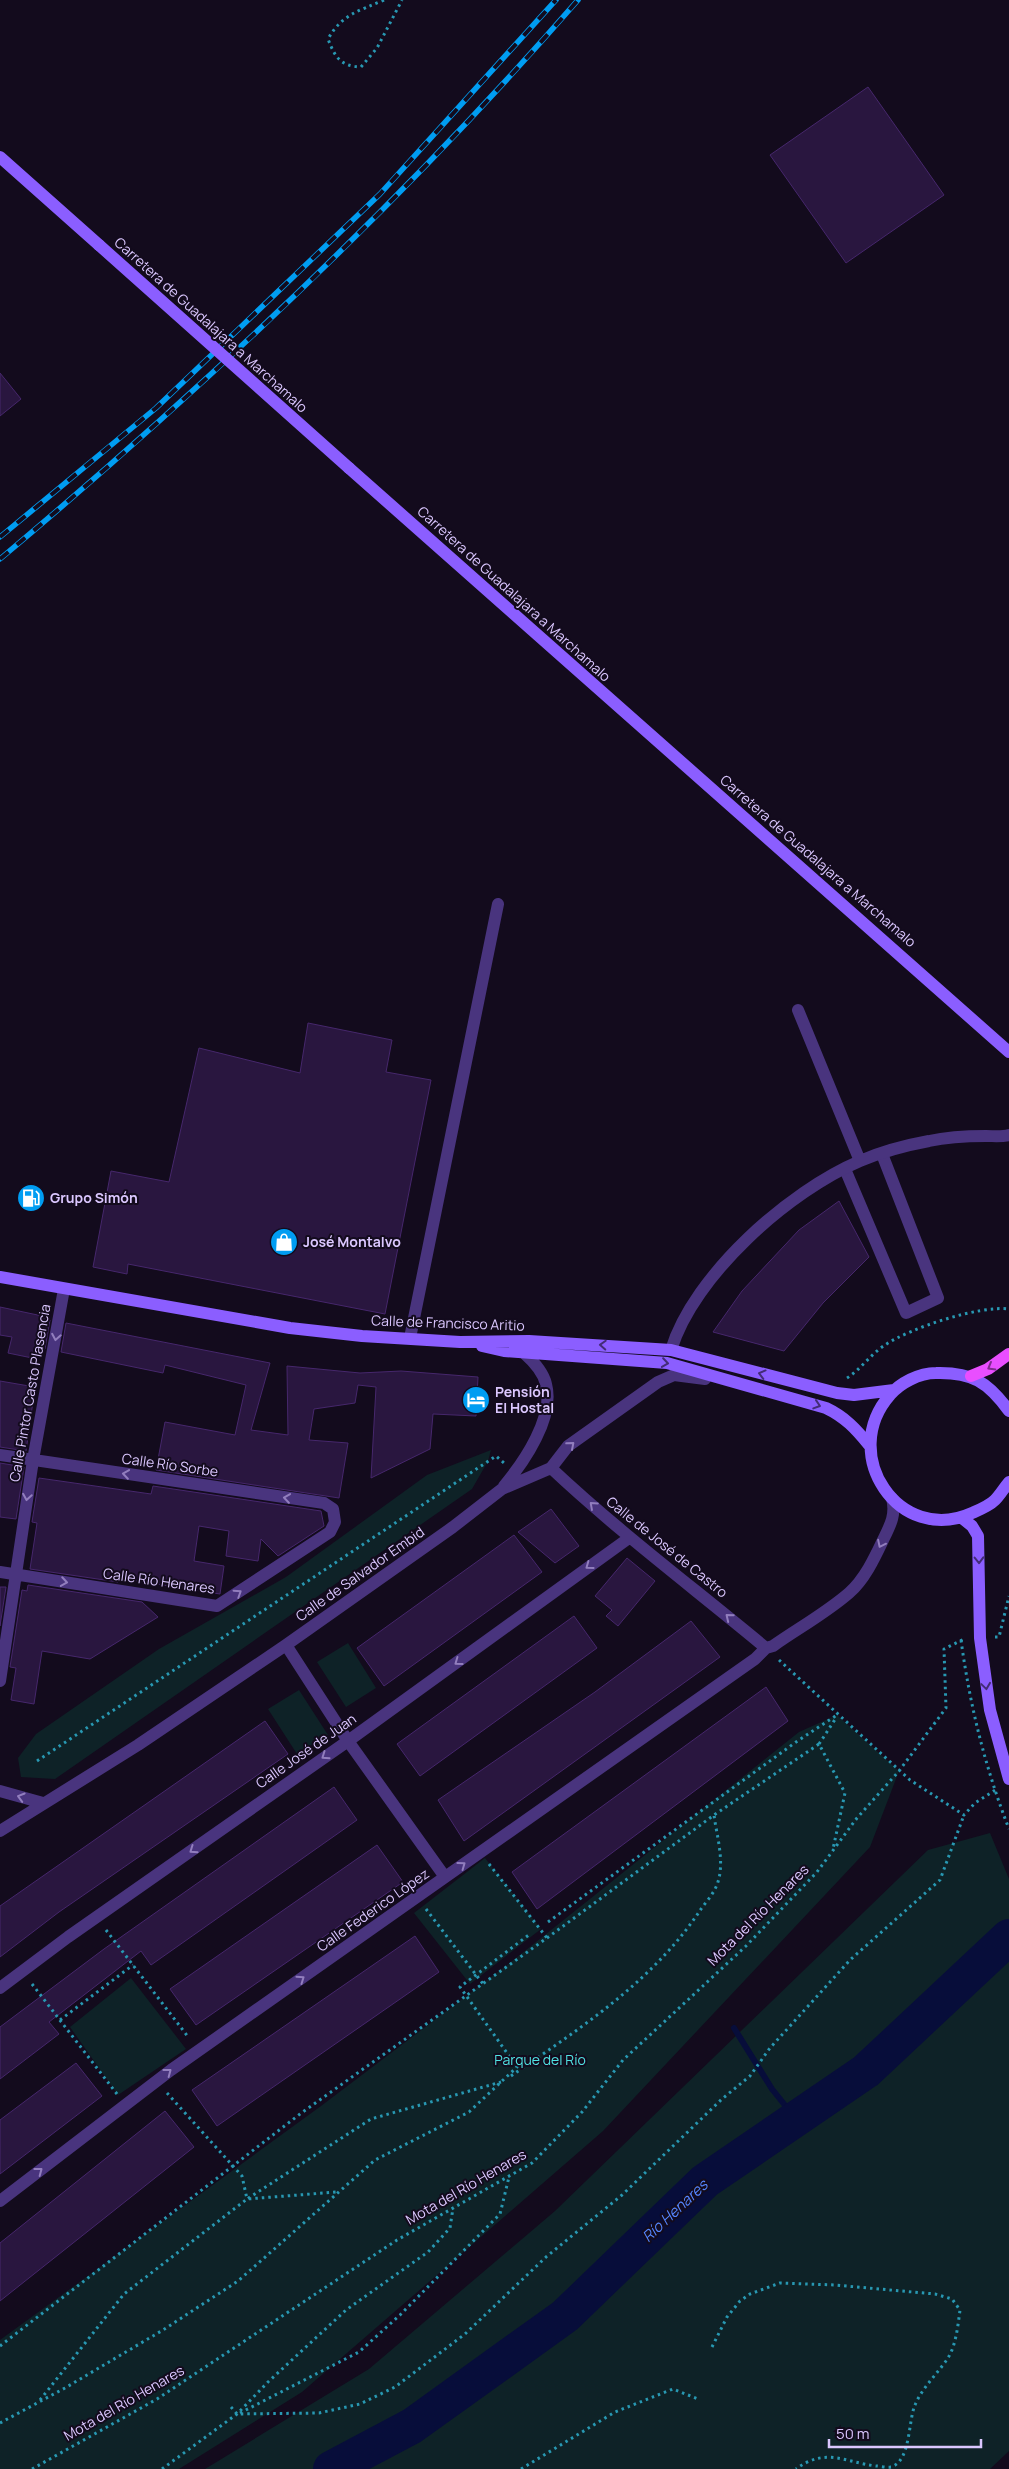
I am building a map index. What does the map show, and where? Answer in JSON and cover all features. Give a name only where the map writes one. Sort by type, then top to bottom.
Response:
[{"type":"main road","name":"Carretera de Guadalajara a Marchamalo","points":[[0,157],[1009,1052]]},
{"type":"main road","name":"Calle de Francisco Aritio","points":[[0,1277],[290,1328],[460,1342],[529,1341],[672,1350],[837,1393],[854,1395],[894,1390]]},
{"type":"main road","points":[[460,1342],[504,1351],[667,1363],[826,1408],[841,1416],[855,1427],[869,1445]]},
{"type":"main road","points":[[971,1376],[988,1370],[1009,1354]]},
{"type":"main road","points":[[1009,1411],[997,1393],[971,1376],[954,1372],[929,1373],[906,1382],[894,1390],[882,1404],[874,1420],[869,1445],[873,1470],[885,1492],[904,1509],[927,1518],[951,1520],[962,1518],[994,1501],[1009,1482]]},
{"type":"main road","points":[[962,1518],[972,1526],[978,1536],[980,1638],[990,1710],[1006,1782]]},
{"type":"street","points":[[410,1338],[498,904]]},
{"type":"street","points":[[798,1010],[860,1161]]},
{"type":"street","points":[[672,1350],[677,1332],[685,1317],[722,1264],[776,1213],[808,1190],[860,1161],[930,1141],[1008,1136]]},
{"type":"street","points":[[845,1169],[906,1313],[938,1298],[882,1154]]},
{"type":"street","name":"Calle Pintor Casto Plasencia","points":[[0,1681],[33,1460],[64,1289]]},
{"type":"street","points":[[502,1489],[525,1460],[537,1438],[548,1394],[544,1377],[535,1363],[524,1352]]},
{"type":"street","points":[[552,1468],[568,1446],[669,1377],[684,1375],[723,1382],[737,1382]]},
{"type":"street","name":"Calle Río Sorbe","points":[[0,1455],[324,1503],[334,1509]]},
{"type":"street","name":"Calle de Salvador Embid","points":[[1,1826],[43,1804],[138,1746],[286,1645],[453,1527],[502,1489],[552,1468]]},
{"type":"street","name":"Calle de José de Castro","points":[[552,1468],[629,1538],[661,1561],[766,1648]]},
{"type":"street","name":"Calle Federico López","points":[[0,2201],[199,2050],[762,1654],[766,1648],[773,1646],[849,1593],[873,1560],[892,1522],[894,1507],[892,1498]]},
{"type":"street","name":"Calle Río Henares","points":[[0,1572],[217,1606],[330,1532],[335,1522],[334,1509]]},
{"type":"street","name":"Calle José de Juan","points":[[0,1988],[96,1918],[348,1741],[629,1538]]},
{"type":"street","points":[[286,1645],[348,1741],[445,1877]]},
{"type":"street","points":[[0,1791],[43,1804]]},
{"type":"path","points":[[384,0],[352,14],[336,24],[328,39],[334,54],[348,66],[361,67],[377,48],[402,0]]},
{"type":"path","points":[[839,1376],[848,1378],[885,1344],[936,1322],[995,1307],[1009,1309]]},
{"type":"path","points":[[37,1761],[496,1456],[515,1473]]},
{"type":"path","points":[[1009,1596],[999,1637],[961,1640],[978,1740],[993,1788],[1009,1829]]},
{"type":"path","name":"Mota del Río Henares","points":[[32,2469],[157,2399],[287,2311],[397,2240],[532,2163],[582,2112],[623,2060],[746,1946],[817,1872],[857,1818],[899,1771],[931,1731],[946,1708],[944,1650],[961,1640]]},
{"type":"path","points":[[766,1648],[899,1771],[964,1815]]},
{"type":"path","points":[[0,2346],[300,2114],[467,1996],[714,1816],[819,1744],[837,1715]]},
{"type":"path","points":[[548,1922],[837,1715]]},
{"type":"path","points":[[819,1744],[845,1793],[832,1851]]},
{"type":"path","points":[[230,2407],[238,2414],[319,2413],[360,2404],[395,2387],[465,2334],[546,2257],[622,2195],[750,2076],[770,2048],[850,1960],[940,1880],[964,1815],[975,1803],[1006,1782]]},
{"type":"path","points":[[37,2402],[124,2294],[248,2199],[371,2120],[503,2081],[566,2039],[627,1992],[684,1935],[716,1886],[721,1861],[714,1816]]},
{"type":"path","points":[[480,1852],[547,1938]]},
{"type":"path","points":[[416,1897],[483,1984]]},
{"type":"path","points":[[96,1918],[199,2050]]},
{"type":"path","points":[[0,2423],[163,2330],[238,2281],[375,2160],[469,2112],[503,2081],[517,2067],[460,1987],[530,1934]]},
{"type":"path","points":[[60,2020],[133,1965]]},
{"type":"path","points":[[23,1971],[125,2105]]},
{"type":"path","points":[[156,2081],[242,2176],[248,2199]]},
{"type":"path","points":[[162,2469],[238,2414],[359,2352],[400,2315],[500,2214],[510,2176]]},
{"type":"path","points":[[248,2199],[338,2192]]},
{"type":"path","points":[[238,2414],[268,2382],[346,2310],[428,2252],[450,2228],[453,2208]]},
{"type":"path","points":[[712,2347],[727,2317],[740,2301],[750,2294],[780,2283],[835,2285],[935,2294],[952,2299],[960,2310],[950,2356],[915,2404],[907,2445],[899,2462],[891,2467],[869,2465],[829,2455],[807,2461],[796,2469]]},
{"type":"path","points":[[521,2469],[615,2412],[673,2390],[698,2399]]},
{"type":"green space","points":[[491,1450],[488,1461],[472,1489],[55,1779],[21,1777],[18,1758],[36,1734],[159,1649],[286,1577],[427,1475]]},
{"type":"green space","points":[[348,1643],[376,1688],[346,1707],[317,1662]]},
{"type":"green space","points":[[299,1690],[328,1735],[297,1754],[268,1709]]},
{"type":"green space","name":"Parque del Río","points":[[837,1715],[899,1771],[870,1847],[603,2131],[302,2392],[179,2469],[0,2469],[0,2340],[321,2106],[511,1962],[799,1732]]},
{"type":"green space","points":[[990,1833],[1009,1879],[1009,2451],[990,2469],[205,2469],[369,2369],[555,2211],[928,1850]]},
{"type":"green space","points":[[485,1858],[541,1929],[470,1984],[414,1913]]},
{"type":"green space","points":[[131,1978],[186,2049],[118,2095],[70,2027]]},
{"type":"building","points":[[868,87],[944,195],[846,263],[770,155]]},
{"type":"building","points":[[0,373],[21,399],[0,416]]},
{"type":"building","points":[[308,1023],[392,1040],[386,1072],[431,1080],[385,1314],[128,1264],[127,1274],[93,1267],[111,1171],[169,1182],[199,1048],[300,1073]]},
{"type":"building","points":[[839,1201],[869,1257],[823,1303],[784,1351],[713,1332],[742,1291],[799,1230]]},
{"type":"building","points":[[0,1307],[47,1317],[46,1319],[50,1320],[45,1349],[40,1349],[37,1359],[8,1353],[12,1337],[0,1335]]},
{"type":"building","points":[[66,1323],[270,1363],[251,1430],[288,1435],[287,1366],[360,1373],[401,1371],[478,1377],[476,1416],[433,1414],[430,1449],[371,1478],[376,1387],[358,1385],[355,1403],[314,1409],[309,1440],[348,1443],[339,1498],[156,1470],[165,1422],[235,1435],[246,1385],[165,1365],[163,1373],[61,1352]]},
{"type":"building","points":[[0,1381],[35,1387],[26,1451],[0,1447]]},
{"type":"building","points":[[0,1463],[24,1467],[16,1519],[0,1517]]},
{"type":"building","points":[[39,1478],[151,1494],[153,1486],[321,1511],[324,1526],[278,1556],[261,1539],[258,1561],[226,1556],[229,1531],[199,1526],[194,1561],[224,1566],[220,1594],[112,1577],[118,1582],[30,1569],[37,1523],[32,1522]]},
{"type":"building","points":[[551,1509],[579,1546],[555,1563],[518,1532]]},
{"type":"building","points":[[514,1535],[542,1572],[384,1686],[357,1648]]},
{"type":"building","points":[[627,1558],[655,1581],[618,1626],[606,1616],[612,1610],[595,1596]]},
{"type":"building","points":[[28,1585],[142,1602],[158,1617],[90,1659],[42,1651],[34,1704],[11,1700],[16,1668],[10,1667],[22,1590],[27,1591]]},
{"type":"building","points":[[0,1587],[6,1587],[0,1626]]},
{"type":"building","points":[[574,1616],[597,1648],[420,1776],[397,1744]]},
{"type":"building","points":[[691,1621],[720,1657],[464,1841],[438,1800],[595,1692]]},
{"type":"building","points":[[766,1687],[788,1721],[537,1909],[512,1872]]},
{"type":"building","points":[[265,1721],[288,1754],[59,1912],[0,1957],[0,1906]]},
{"type":"building","points":[[334,1787],[357,1820],[151,1965],[141,1951],[49,2022],[59,2034],[0,2079],[0,2027],[104,1949]]},
{"type":"building","points":[[377,1845],[403,1882],[196,2025],[170,1989]]},
{"type":"building","points":[[415,1936],[439,1972],[217,2126],[192,2090]]},
{"type":"building","points":[[76,2063],[102,2096],[0,2174],[0,2120]]},
{"type":"building","points":[[165,2111],[194,2147],[0,2301],[0,2243]]},
{"type":"waterway","name":"Río Henares","points":[[331,2469],[412,2426],[565,2316],[705,2181],[866,2071],[1009,1937]]},
{"type":"waterway","points":[[734,2028],[772,2089],[796,2119]]},
{"type":"railway","points":[[0,537],[156,408],[380,194],[556,0]]},
{"type":"railway","points":[[0,559],[152,428],[300,291],[442,148],[578,0]]},
{"type":"place","name":"Grupo Simón","points":[[31,1198]]},
{"type":"place","name":"José Montalvo","points":[[284,1242]]},
{"type":"place","name":"Pensión El Hostal","points":[[476,1400]]}]
